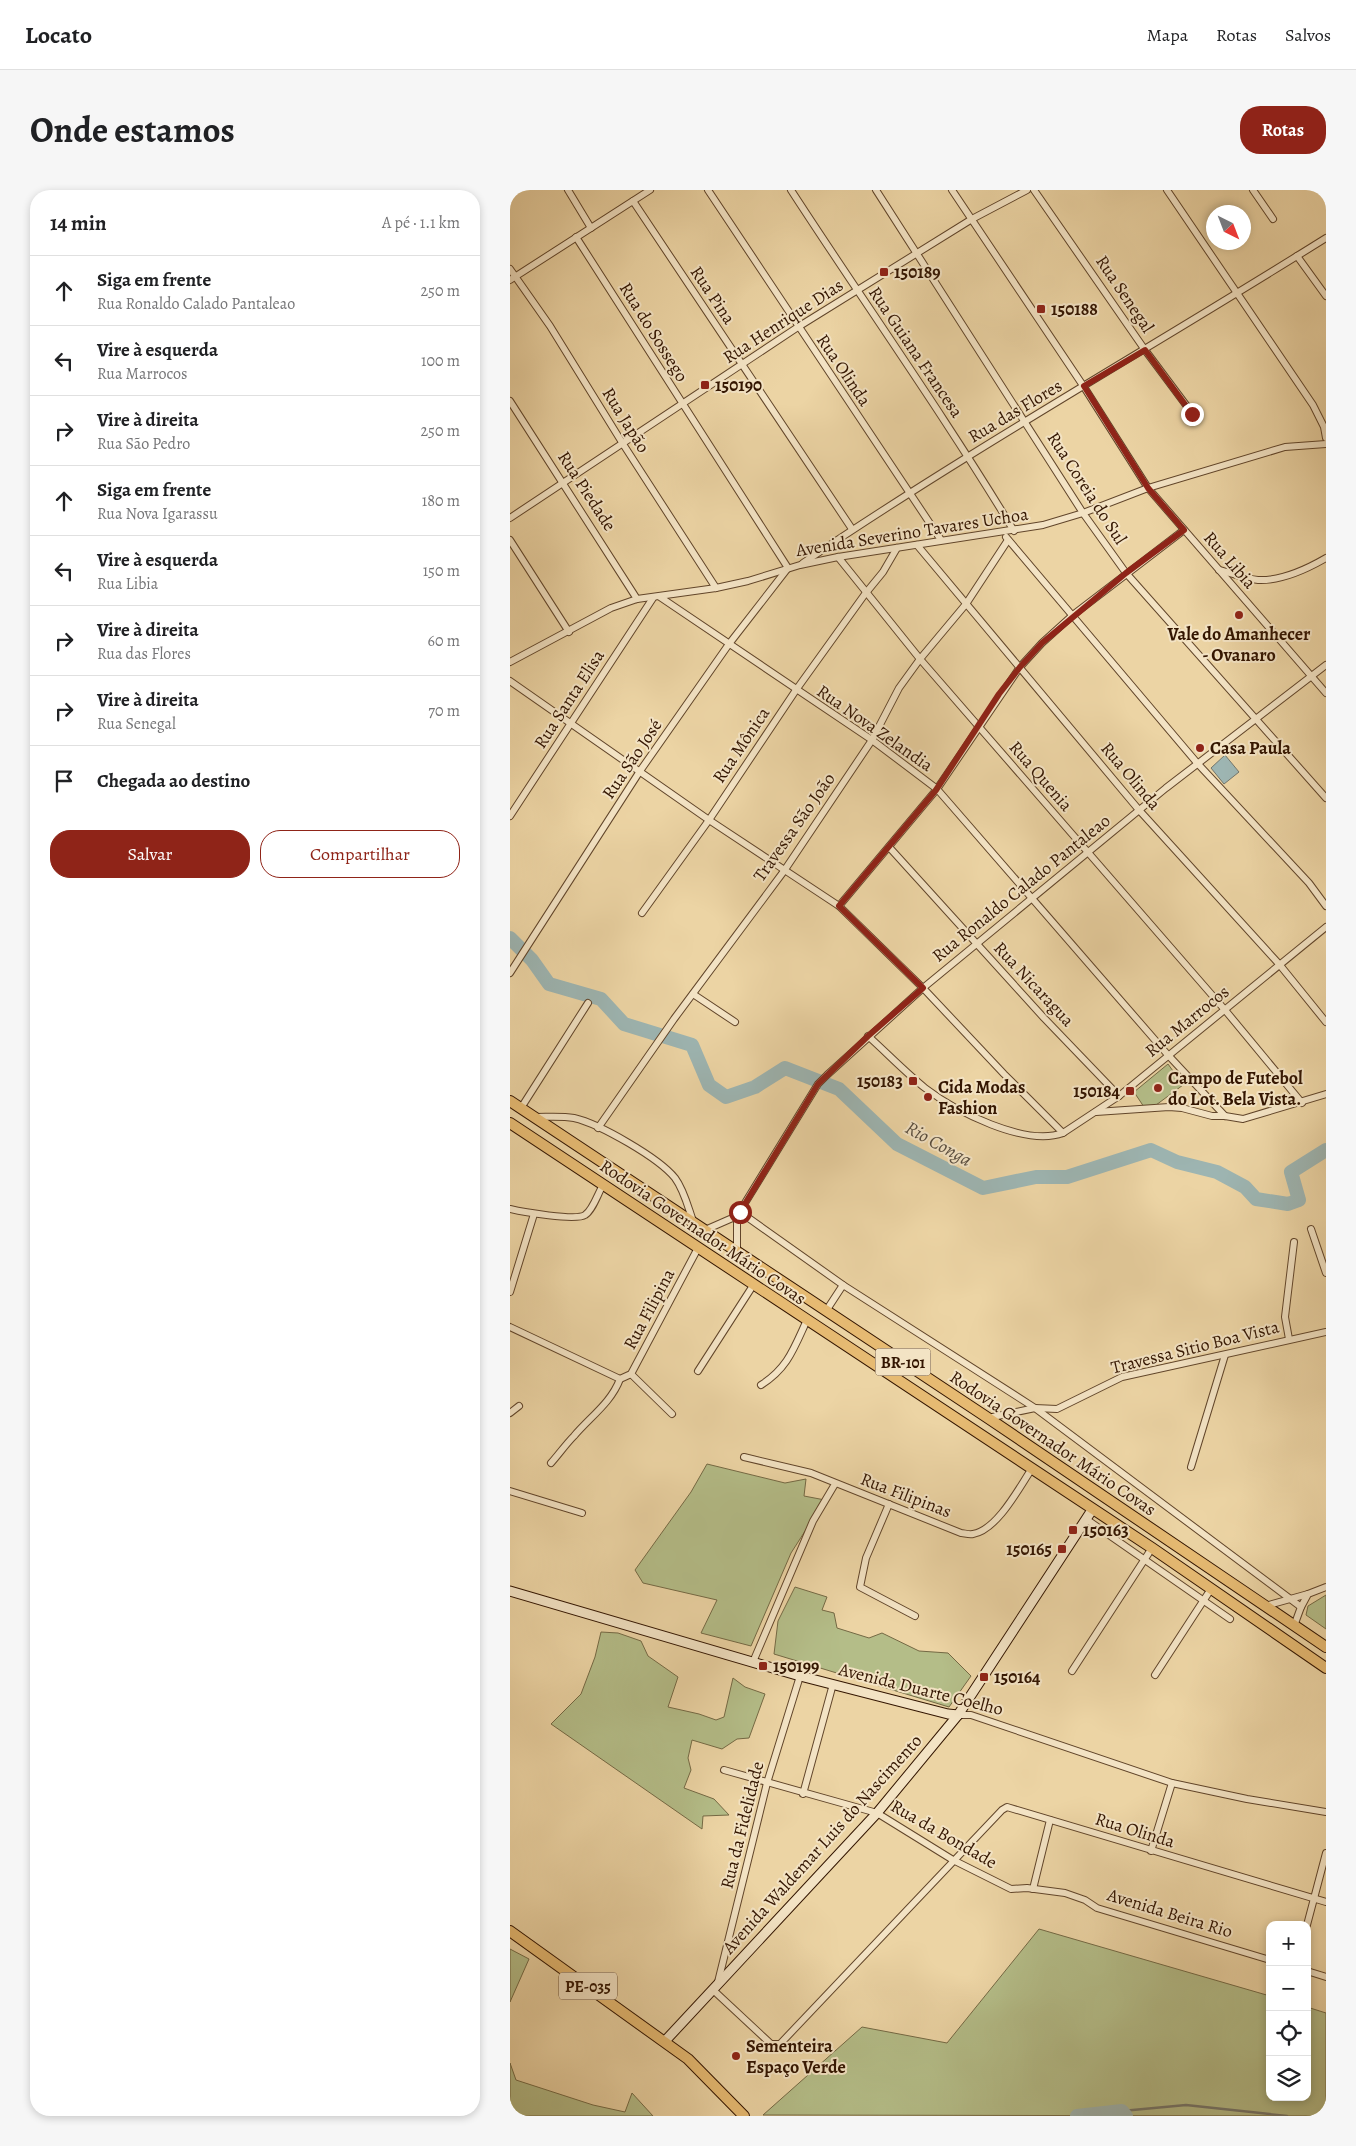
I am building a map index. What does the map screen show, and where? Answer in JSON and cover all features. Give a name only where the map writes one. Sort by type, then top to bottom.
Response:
[{"type":"main road","name":"Rodovia Governador Mário Covas","points":[[510,1101],[988,1418],[1326,1647]]},
{"type":"main road","name":"Rodovia Governador Mário Covas","points":[[510,1123],[1031,1470],[1089,1514],[1152,1548],[1326,1668]]},
{"type":"main road","name":"Avenida Waldemar Luis do Nascimento","points":[[665,2041],[877,1813],[958,1715],[1089,1514]]},
{"type":"main road","name":"Avenida Duarte Coelho","points":[[510,1591],[800,1676],[958,1715]]},
{"type":"main road","name":"PE-035","points":[[510,1931],[665,2041],[706,2075],[744,2116]]},
{"type":"street","points":[[568,190],[591,228]]},
{"type":"street","points":[[510,280],[650,190]]},
{"type":"street","name":"Rua Olinda","points":[[708,190],[941,540]]},
{"type":"street","name":"Rua Guiana Francesa","points":[[791,190],[856,291],[969,456],[1014,531]]},
{"type":"street","name":"Rua Coreia do Sul","points":[[876,190],[1026,421],[1082,513],[1126,573],[1326,798]]},
{"type":"street","name":"Rua Libia","points":[[952,190],[1084,386],[1148,488],[1326,693]]},
{"type":"street","name":"Rua Henrique Dias","points":[[510,518],[798,327],[916,253],[1027,190]]},
{"type":"street","name":"Rua Senegal","points":[[1034,190],[1145,350],[1192,414]]},
{"type":"street","points":[[1167,190],[1313,405],[1324,427],[1326,438]]},
{"type":"street","points":[[1253,190],[1273,219]]},
{"type":"street","name":"Rua Pina","points":[[633,201],[852,529]]},
{"type":"street","name":"Rua do Sossego","points":[[576,237],[788,568]]},
{"type":"street","name":"Rua das Flores","points":[[800,565],[852,529],[969,456],[1238,294],[1326,238]]},
{"type":"street","points":[[1297,256],[1326,296]]},
{"type":"street","name":"Rua Japão","points":[[510,269],[550,326],[716,588]]},
{"type":"street","name":"Rua Piedade","points":[[510,400],[638,599]]},
{"type":"street","name":"Avenida Severino Tavares Uchoa","points":[[510,662],[611,608],[638,599],[716,588],[748,581],[788,568],[838,557],[941,540],[1002,533],[1043,525],[1082,513],[1148,488],[1285,447],[1326,444]]},
{"type":"street","points":[[839,906],[936,790],[1020,667],[1042,643],[1073,615],[1184,530]]},
{"type":"street","points":[[1002,533],[1198,764],[1309,883],[1326,906]]},
{"type":"street","points":[[510,540],[569,632]]},
{"type":"street","name":"Travessa São João","points":[[598,1128],[674,1019],[784,871],[872,740],[899,688],[966,604],[1008,540]]},
{"type":"street","name":"Rua Olinda","points":[[917,545],[1139,810],[1279,964],[1326,1022]]},
{"type":"street","name":"Rua Mônica","points":[[642,913],[709,820],[796,690],[883,572],[897,548]]},
{"type":"street","name":"Rua Quenia","points":[[838,557],[865,594],[920,660],[1225,1010],[1302,1103]]},
{"type":"street","points":[[1218,569],[1246,578],[1270,579],[1299,570],[1326,558]]},
{"type":"street","name":"Rua São José","points":[[510,973],[640,771],[729,644],[788,568]]},
{"type":"street","name":"Rua Nova Zelandia","points":[[656,597],[872,740],[936,790],[1033,898],[1168,1055],[1225,1116]]},
{"type":"street","name":"Rua Santa Elisa","points":[[510,816],[656,597]]},
{"type":"street","name":"Rua Ronaldo Calado Pantaleao","points":[[738,1214],[818,1084],[868,1036],[923,988],[1139,810],[1326,665]]},
{"type":"street","points":[[510,681],[709,820],[839,906],[923,988],[1063,1133]]},
{"type":"street","name":"Rua Nicaragua","points":[[889,846],[976,944],[1119,1096]]},
{"type":"street","name":"Rua Marrocos","points":[[868,1036],[926,1088],[988,1123],[1020,1133],[1046,1137],[1063,1133],[1119,1096],[1326,927]]},
{"type":"street","points":[[693,994],[735,1022]]},
{"type":"street","points":[[520,1108],[588,1003]]},
{"type":"street","points":[[1094,1112],[1169,1107],[1182,1108],[1212,1116],[1243,1119],[1302,1103],[1326,1094]]},
{"type":"street","points":[[535,1117],[576,1119],[626,1142],[668,1172],[681,1188],[693,1222]]},
{"type":"street","points":[[510,1209],[534,1214],[584,1216],[603,1185]]},
{"type":"street","points":[[510,1292],[534,1214]]},
{"type":"street","points":[[705,1230],[738,1214]]},
{"type":"street","points":[[737,1251],[738,1214]]},
{"type":"street","points":[[738,1214],[843,1285],[1035,1408],[1300,1607]]},
{"type":"street","points":[[1311,1229],[1326,1273]]},
{"type":"street","points":[[1289,1339],[1285,1317],[1294,1242]]},
{"type":"street","name":"Rua Filipina","points":[[620,1379],[631,1374],[698,1248]]},
{"type":"street","points":[[698,1371],[754,1284]]},
{"type":"street","points":[[826,1311],[843,1285]]},
{"type":"street","points":[[761,1385],[776,1376],[784,1365],[807,1320]]},
{"type":"street","points":[[510,1328],[620,1379],[613,1394],[606,1403],[551,1463]]},
{"type":"street","name":"Travessa Sitio Boa Vista","points":[[988,1418],[1035,1408],[1049,1409],[1064,1406],[1128,1375],[1326,1332]]},
{"type":"street","points":[[1191,1467],[1225,1354]]},
{"type":"street","points":[[631,1374],[672,1414]]},
{"type":"street","points":[[510,1413],[519,1406]]},
{"type":"street","name":"Rua Filipinas","points":[[744,1457],[811,1473],[961,1533],[972,1534],[982,1530],[994,1521],[1008,1506],[1031,1470]]},
{"type":"street","points":[[753,1662],[813,1522],[835,1484]]},
{"type":"street","points":[[510,1491],[582,1513]]},
{"type":"street","points":[[889,1504],[866,1558],[860,1587],[915,1616]]},
{"type":"street","points":[[1089,1514],[1145,1559],[1230,1619]]},
{"type":"street","points":[[1072,1671],[1152,1548]]},
{"type":"street","points":[[1264,1606],[1290,1600],[1326,1587]]},
{"type":"street","points":[[1154,1675],[1211,1589]]},
{"type":"street","points":[[1294,1626],[1300,1607],[1308,1594]]},
{"type":"street","name":"Rua da Fidelidade","points":[[718,1982],[767,1783],[800,1676]]},
{"type":"street","points":[[803,1794],[833,1684]]},
{"type":"street","name":"Avenida Duarte Coelho","points":[[958,1715],[971,1715],[1172,1783],[1247,1799],[1326,1812]]},
{"type":"street","name":"Rua da Bondade","points":[[724,1770],[803,1794],[877,1813],[953,1860],[1011,1889],[1033,1889]]},
{"type":"street","points":[[1151,1851],[1172,1783]]},
{"type":"street","name":"Rua Olinda","points":[[953,1860],[1007,1807],[1326,1902]]},
{"type":"street","points":[[1033,1889],[1050,1820]]},
{"type":"street","points":[[1308,1921],[1326,1853]]},
{"type":"street","points":[[712,1989],[771,2044],[780,2044],[953,1860]]},
{"type":"street","name":"Avenida Beira Rio","points":[[1033,1889],[1078,1897],[1097,1908],[1266,1959]]},
{"type":"street","points":[[1311,1972],[1326,1977]]},
{"type":"green space","name":"Campo de Futebol do Lot. Bela Vista.","points":[[1168,1064],[1183,1085],[1152,1108],[1144,1107],[1134,1092]]},
{"type":"green space","points":[[707,1464],[785,1483],[806,1479],[804,1496],[825,1500],[791,1553],[751,1646],[701,1633],[717,1600],[643,1583],[635,1570],[691,1492]]},
{"type":"green space","points":[[795,1587],[827,1597],[822,1610],[834,1613],[837,1628],[869,1638],[882,1633],[919,1651],[948,1653],[971,1676],[949,1707],[774,1654],[778,1621]]},
{"type":"green space","points":[[1326,1595],[1326,1629],[1306,1615],[1308,1606]]},
{"type":"green space","points":[[601,1632],[618,1633],[641,1641],[648,1656],[678,1677],[668,1707],[716,1720],[724,1717],[733,1678],[745,1687],[765,1694],[749,1738],[737,1739],[722,1749],[692,1740],[688,1758],[691,1770],[684,1788],[714,1799],[729,1815],[703,1816],[702,1829],[551,1724],[581,1694],[595,1657]]},
{"type":"green space","points":[[1039,1929],[1266,1995],[1266,2101],[1311,2101],[1311,2008],[1326,2013],[1326,2116],[763,2115],[862,2027],[947,2043]]},
{"type":"green space","points":[[510,1949],[529,1959],[510,2002]]},
{"type":"green space","points":[[510,2063],[516,2080],[593,2105],[625,2112],[632,2093],[653,2116],[510,2116]]},
{"type":"water","points":[[1225,755],[1239,772],[1224,784],[1211,768]]},
{"type":"waterway","name":"Rio Conga","points":[[510,938],[532,960],[549,984],[601,999],[624,1024],[692,1045],[709,1085],[726,1097],[755,1087],[785,1068],[839,1089],[897,1144],[983,1188],[1036,1177],[1067,1177],[1151,1150],[1177,1162],[1217,1172],[1245,1187],[1256,1199],[1288,1204],[1299,1200],[1291,1172],[1326,1150]]},
{"type":"waterway","points":[[1122,2111],[1186,2105],[1287,2116]]},
{"type":"waterway","points":[[1077,2116],[1122,2111],[1126,2116]]},
{"type":"place","name":"150189","points":[[884,272]]},
{"type":"place","name":"150188","points":[[1041,309]]},
{"type":"place","name":"150190","points":[[705,385]]},
{"type":"place","name":"Vale do Amanhecer - Ovanaro","points":[[1239,615]]},
{"type":"place","name":"Casa Paula","points":[[1200,748]]},
{"type":"place","name":"150183","points":[[913,1081]]},
{"type":"place","name":"Campo de Futebol do Lot. Bela Vista.","points":[[1158,1088]]},
{"type":"place","name":"150184","points":[[1130,1091]]},
{"type":"place","name":"Cida Modas Fashion","points":[[928,1097]]},
{"type":"place","name":"150163","points":[[1073,1530]]},
{"type":"place","name":"150165","points":[[1062,1549]]},
{"type":"place","name":"150199","points":[[763,1666]]},
{"type":"place","name":"150164","points":[[984,1677]]},
{"type":"place","name":"Sementeira Espaço Verde","points":[[736,2056]]},
{"type":"route","points":[[740,1212],[818,1084],[868,1036],[923,988],[839,906],[936,790],[999,694],[1042,643],[1073,615],[1184,530],[1148,488],[1084,386],[1145,350],[1192,414]]}]
